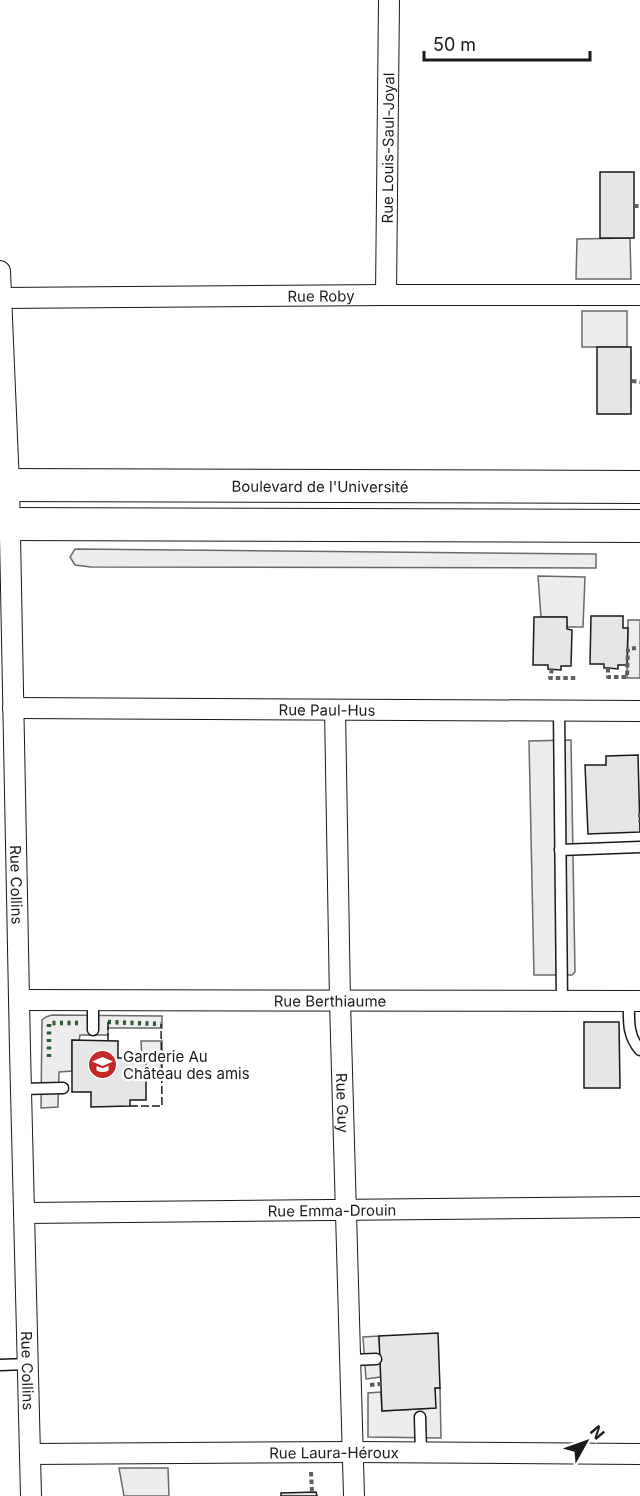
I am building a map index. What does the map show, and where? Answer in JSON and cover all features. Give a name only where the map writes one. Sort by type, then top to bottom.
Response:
[{"type":"main road","name":"Boulevard de l'Université","points":[[5,485],[640,487]]},
{"type":"main road","points":[[5,524],[640,526]]},
{"type":"street","name":"Rue Louis-Saul-Joyal","points":[[386,295],[389,0]]},
{"type":"street","name":"Rue Collins","points":[[0,271],[5,524],[13,708],[31,1496]]},
{"type":"street","name":"Rue Roby","points":[[1,298],[640,295]]},
{"type":"street","name":"Rue Paul-Hus","points":[[13,708],[640,711]]},
{"type":"street","name":"Rue Guy","points":[[334,710],[354,1496]]},
{"type":"street","name":"Rue Berthiaume","points":[[20,1000],[635,1001]]},
{"type":"street","name":"Rue Emma-Drouin","points":[[24,1213],[640,1207]]},
{"type":"street","name":"Rue Laura-Héroux","points":[[30,1454],[354,1452],[640,1454]]},
{"type":"lane","points":[[559,711],[562,1001]]},
{"type":"lane","points":[[560,850],[640,847]]},
{"type":"lane","points":[[93,1000],[93,1030]]},
{"type":"lane","points":[[635,1001],[631,1035],[640,1050]]},
{"type":"lane","points":[[21,1089],[63,1088]]},
{"type":"lane","points":[[351,1360],[376,1359]]},
{"type":"lane","points":[[0,1365],[28,1364]]},
{"type":"lane","points":[[420,1417],[421,1453]]},
{"type":"path","points":[[634,206],[640,206]]},
{"type":"path","points":[[632,381],[640,382]]},
{"type":"path","points":[[608,668],[608,677],[627,677],[628,649],[636,648]]},
{"type":"path","points":[[552,669],[550,678],[576,678]]},
{"type":"path","points":[[640,813],[640,822]]},
{"type":"shaded area","points":[[630,238],[631,279],[576,279],[577,239]]},
{"type":"shaded area","points":[[582,311],[627,311],[627,347],[582,347]]},
{"type":"shaded area","points":[[75,549],[596,554],[596,568],[91,567],[75,565],[70,557]]},
{"type":"shaded area","points":[[538,576],[585,577],[583,627],[567,627],[566,617],[541,617]]},
{"type":"shaded area","points":[[628,620],[640,620],[640,678],[627,678]]},
{"type":"shaded area","points":[[571,740],[575,972],[572,975],[534,975],[529,741]]},
{"type":"shaded area","points":[[52,1015],[162,1016],[162,1028],[108,1028],[108,1035],[80,1035],[79,1041],[72,1040],[72,1071],[59,1072],[58,1107],[41,1108],[42,1020]]},
{"type":"shaded area","points":[[141,1041],[162,1041],[162,1074],[146,1075]]},
{"type":"shaded area","points":[[379,1336],[381,1377],[366,1379],[363,1337]]},
{"type":"shaded area","points":[[435,1388],[440,1388],[441,1438],[368,1437],[368,1393],[381,1392],[382,1411],[435,1408]]},
{"type":"shaded area","points":[[119,1468],[168,1468],[169,1496],[124,1496]]},
{"type":"building","points":[[600,172],[634,172],[634,238],[600,238]]},
{"type":"building","points":[[597,347],[631,347],[631,414],[597,414]]},
{"type":"building","points":[[591,616],[623,616],[623,628],[628,628],[627,665],[618,665],[618,669],[604,668],[604,664],[590,664]]},
{"type":"building","points":[[534,617],[567,617],[567,629],[572,630],[571,666],[561,666],[561,670],[548,669],[548,665],[533,665]]},
{"type":"building","points":[[638,755],[640,832],[588,834],[585,765],[606,765],[606,756]]},
{"type":"building","points":[[584,1022],[619,1022],[620,1088],[584,1088]]},
{"type":"building","points":[[72,1040],[118,1041],[118,1058],[146,1058],[146,1100],[130,1100],[130,1106],[91,1107],[91,1092],[72,1092]]},
{"type":"building","points":[[438,1333],[440,1388],[435,1388],[436,1408],[382,1411],[379,1336]]},
{"type":"building","points":[[316,1492],[317,1496],[281,1496],[281,1493]]},
{"type":"hedge","points":[[108,1022],[161,1024]]},
{"type":"hedge","points":[[49,1057],[49,1023],[80,1023]]},
{"type":"fence","points":[[108,1022],[108,1041]]},
{"type":"fence","points":[[130,1106],[162,1106],[161,1024]]},
{"type":"place","name":"Garderie Au Château des amis","points":[[102,1065]]}]
